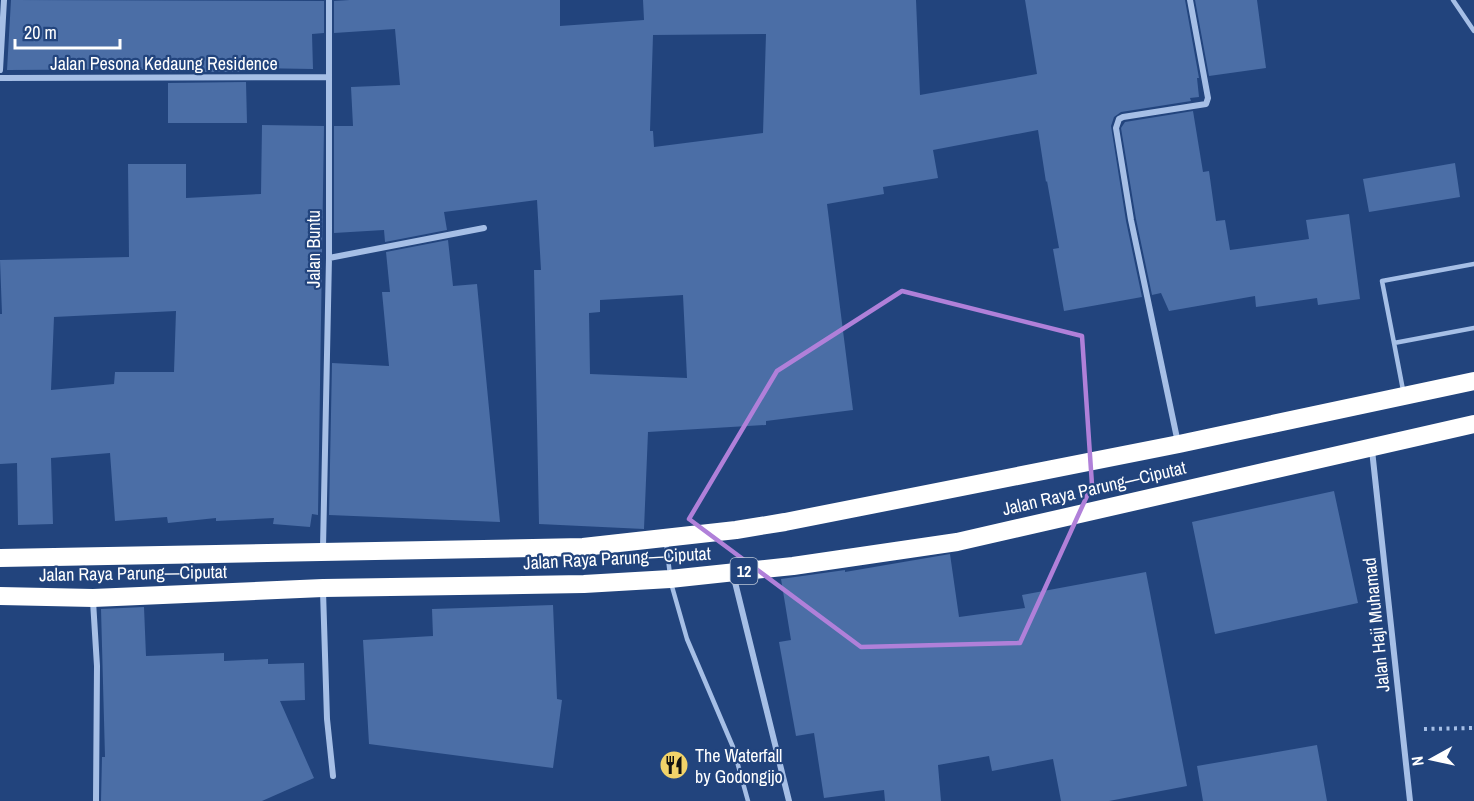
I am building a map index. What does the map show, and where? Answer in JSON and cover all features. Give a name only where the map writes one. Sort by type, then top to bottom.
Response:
[{"type":"highway","name":"Jalan Raya Parung—Ciputat","points":[[0,558],[323,550],[346,552],[583,547],[665,538],[785,522],[1179,444],[1474,381]]},
{"type":"highway","name":"Jalan Raya Parung—Ciputat","points":[[0,596],[93,598],[323,588],[584,584],[670,579],[733,572],[957,542],[1474,424]]},
{"type":"street","points":[[0,70],[4,0]]},
{"type":"street","name":"Jalan Buntu","points":[[323,550],[329,258],[329,0]]},
{"type":"street","points":[[1179,444],[1131,220],[1116,128],[1119,119],[1123,117],[1206,104],[1208,98],[1190,0]]},
{"type":"street","name":"Jalan Pesona Kedaung Residence","points":[[0,78],[328,77]]},
{"type":"street","points":[[329,258],[484,228]]},
{"type":"street","name":"Jalan Haji Muhamad","points":[[1372,446],[1410,801]]},
{"type":"street","points":[[733,572],[789,801]]},
{"type":"street","points":[[323,588],[327,719],[333,776]]},
{"type":"street","points":[[93,598],[98,666],[96,801]]},
{"type":"lane","points":[[1453,0],[1474,32]]},
{"type":"lane","points":[[1404,395],[1382,281],[1474,264]]},
{"type":"lane","points":[[1394,343],[1474,328]]},
{"type":"lane","points":[[665,538],[670,579],[687,639],[733,747],[748,801]]},
{"type":"path","points":[[1402,730],[1474,728]]},
{"type":"highlighted area","points":[[902,291],[1082,336],[1092,485],[1020,643],[861,647],[689,519],[777,371]]},
{"type":"building","points":[[11,0],[324,1],[324,33],[312,34],[313,69],[246,68],[246,72],[167,72],[167,69],[7,70]]},
{"type":"building","points":[[560,0],[560,26],[644,20],[643,0],[916,0],[920,95],[1037,74],[1025,0],[1185,0],[1199,78],[1197,78],[1199,97],[1190,98],[1191,101],[1121,112],[1114,117],[1111,126],[1126,221],[1142,297],[1064,311],[1053,249],[1059,248],[1038,130],[933,150],[938,178],[883,187],[884,194],[827,204],[853,410],[766,421],[766,425],[648,432],[644,529],[539,524],[534,270],[541,270],[537,200],[444,212],[447,230],[385,242],[384,230],[334,233],[334,126],[353,126],[351,87],[400,85],[395,29],[334,33],[334,1]],"holes":[[[766,34],[763,133],[654,147],[653,131],[650,131],[653,35]],[[683,295],[687,378],[590,374],[589,313],[600,312],[600,300]]]},
{"type":"building","points":[[1195,0],[1257,0],[1266,68],[1209,76]]},
{"type":"building","points":[[246,82],[247,123],[168,123],[168,83]]},
{"type":"building","points":[[1193,111],[1203,172],[1209,171],[1216,221],[1225,220],[1230,250],[1309,239],[1306,220],[1349,214],[1360,299],[1318,305],[1317,298],[1256,307],[1255,296],[1169,311],[1161,293],[1152,295],[1136,219],[1121,128],[1125,122]]},
{"type":"building","points":[[262,125],[324,126],[318,515],[312,514],[310,527],[273,524],[274,518],[216,521],[216,518],[168,523],[167,517],[115,521],[110,453],[51,458],[53,524],[18,525],[17,463],[0,464],[0,314],[2,314],[0,260],[129,257],[128,164],[186,164],[186,198],[261,194]],"holes":[[[176,311],[174,372],[115,372],[114,384],[51,390],[54,317]]]},
{"type":"building","points":[[1455,163],[1460,197],[1369,212],[1363,179]]},
{"type":"building","points":[[448,240],[453,286],[477,284],[500,522],[329,515],[332,363],[389,366],[382,292],[390,292],[386,252]]},
{"type":"building","points":[[1334,491],[1358,603],[1215,634],[1192,522]]},
{"type":"building","points":[[950,554],[959,617],[1025,608],[1022,595],[1146,572],[1187,786],[1109,801],[1061,801],[1053,759],[992,771],[989,756],[938,765],[941,801],[885,801],[884,790],[824,798],[814,733],[796,736],[779,642],[791,640],[781,579],[845,570],[845,572]]},
{"type":"building","points":[[553,605],[557,699],[562,700],[553,768],[369,744],[363,640],[433,636],[432,609]]},
{"type":"building","points":[[144,607],[146,656],[224,653],[224,661],[268,659],[268,664],[304,663],[305,700],[280,701],[314,778],[262,801],[101,801],[102,757],[105,757],[101,609]]},
{"type":"building","points":[[1317,745],[1327,801],[1203,801],[1197,766]]},
{"type":"place","name":"The Waterfall by Godongijo","points":[[674,765]]}]
